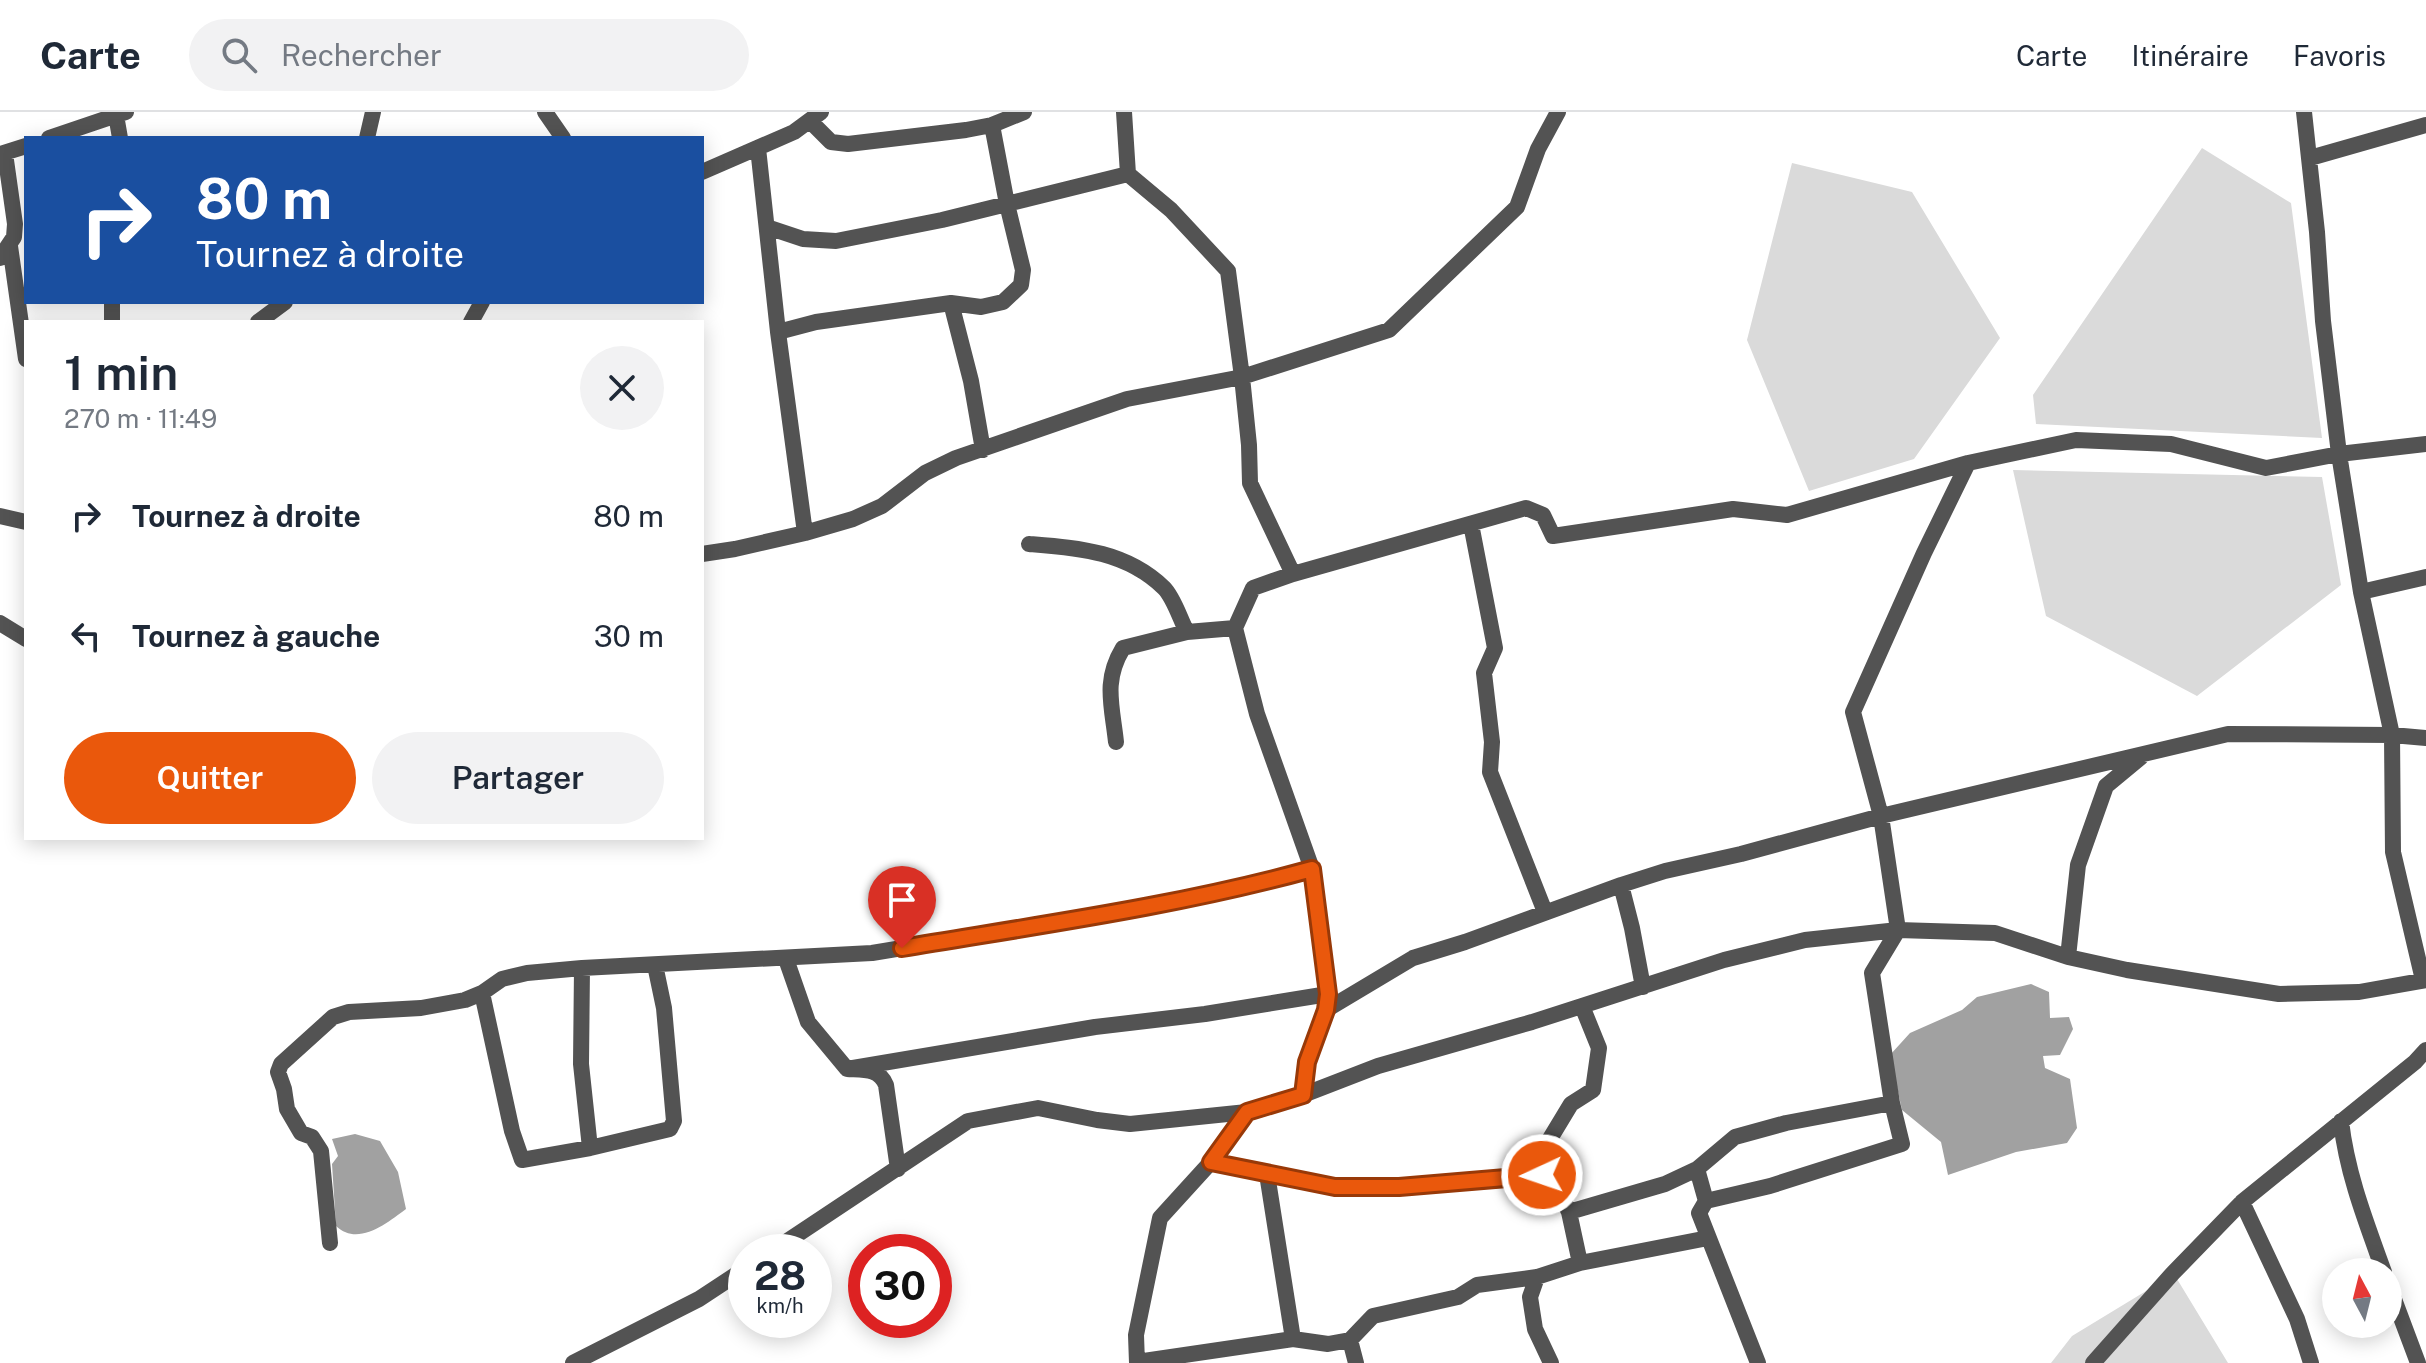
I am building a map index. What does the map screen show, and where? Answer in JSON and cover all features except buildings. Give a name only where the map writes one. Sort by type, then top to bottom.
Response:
[{"type":"street","points":[[367,136],[373,112]]},
{"type":"street","points":[[545,112],[562,136]]},
{"type":"street","points":[[704,171],[794,132],[815,117],[831,142],[848,144],[966,130],[992,125],[1024,112]]},
{"type":"street","points":[[1124,112],[1128,174],[1171,210],[1228,271],[1242,377],[1250,483],[1293,574]]},
{"type":"street","points":[[704,554],[805,533],[853,519],[882,506],[925,473],[956,458],[1127,399],[1242,377],[1389,330],[1517,207],[1538,149],[1558,112]]},
{"type":"street","points":[[799,1234],[968,1121],[1038,1108],[1130,1124],[1247,1112],[1303,1095],[1378,1066],[1724,960],[1805,940],[1898,930],[1995,933],[2068,957],[2127,970],[2279,994],[2359,992],[2424,980],[2393,852],[2392,735],[2361,592],[2339,454],[2304,112]]},
{"type":"street","points":[[53,136],[93,117],[121,114],[120,136]]},
{"type":"street","points":[[778,332],[816,322],[951,303],[981,307],[1003,302],[1021,285],[1023,270],[992,125]]},
{"type":"street","points":[[2310,158],[2426,125]]},
{"type":"street","points":[[24,147],[3,153],[15,224],[12,245],[24,343]]},
{"type":"street","points":[[758,148],[778,332],[805,533]]},
{"type":"street","points":[[767,227],[803,239],[836,241],[1128,174]]},
{"type":"street","points":[[951,303],[971,381],[983,450]]},
{"type":"street","points":[[261,320],[282,304]]},
{"type":"street","points":[[1303,1095],[1307,1062],[1327,1002],[1312,869],[1257,714],[1235,628],[1253,588],[1526,508],[1543,515],[1553,536],[1733,509],[1787,515],[1968,463],[2076,440],[2171,444],[2266,468],[2339,454],[2426,444]]},
{"type":"street","points":[[1706,1201],[1770,1186],[1902,1144],[1892,1103],[1872,973],[1898,930],[1881,816],[1853,712],[1968,463]]},
{"type":"street","points":[[0,516],[24,522]]},
{"type":"street","points":[[1471,524],[1495,648],[1484,673],[1492,742],[1490,772],[1545,912]]},
{"type":"street","points":[[1029,544],[1085,548],[1133,564],[1166,589],[1187,632]]},
{"type":"street","points":[[2361,592],[2426,577]]},
{"type":"street","points":[[0,623],[24,638]]},
{"type":"street","points":[[1116,742],[1109,682],[1123,648],[1187,632],[1235,628]]},
{"type":"street","points":[[847,1069],[1095,1027],[1327,1002],[1413,958],[1665,871],[2228,734],[2426,738]]},
{"type":"street","points":[[2068,957],[2078,865],[2106,786],[2146,753]]},
{"type":"street","points":[[330,1243],[321,1151],[312,1137],[301,1133],[292,1120],[278,1072],[281,1064],[333,1017],[349,1012],[421,1008],[465,1000],[502,979],[527,973],[872,953],[1083,918],[1257,884],[1312,869]]},
{"type":"street","points":[[1621,885],[1643,987]]},
{"type":"street","points":[[786,959],[808,1022],[847,1069],[876,1072],[883,1077],[898,1169]]},
{"type":"street","points":[[482,993],[512,1131],[522,1160],[670,1129],[674,1121],[664,1008],[655,965]]},
{"type":"street","points":[[582,968],[581,1064],[590,1148]]},
{"type":"street","points":[[1542,1175],[1545,1147],[1571,1104],[1593,1090],[1599,1048],[1582,1006]]},
{"type":"street","points":[[2093,1363],[2173,1273],[2242,1202],[2426,1050]]},
{"type":"street","points":[[1569,1212],[1665,1184],[1697,1169],[1735,1137],[1786,1123],[1892,1103]]},
{"type":"street","points":[[1247,1112],[1211,1162],[1160,1218],[1136,1335],[1137,1363],[1293,1339],[1328,1344],[1350,1340],[1373,1316],[1458,1297],[1477,1285],[1537,1277],[1580,1263],[1708,1238]]},
{"type":"street","points":[[2341,1121],[2344,1151],[2379,1258]]},
{"type":"street","points":[[1211,1162],[1335,1187],[1399,1187],[1542,1175],[1557,1187],[1569,1212],[1580,1263]]},
{"type":"street","points":[[1697,1169],[1706,1201],[1699,1213],[1758,1363]]},
{"type":"street","points":[[1267,1174],[1293,1339]]},
{"type":"street","points":[[2242,1202],[2297,1319],[2311,1363]]},
{"type":"street","points":[[1537,1277],[1530,1297],[1535,1329],[1551,1363]]},
{"type":"street","points":[[573,1363],[699,1299],[728,1280]]},
{"type":"street","points":[[2402,1320],[2418,1363]]},
{"type":"street","points":[[1350,1340],[1356,1363]]},
{"type":"shaded area","points":[[2202,148],[2291,203],[2322,438],[2036,424],[2033,395]]},
{"type":"shaded area","points":[[1792,163],[1912,192],[2000,338],[1914,459],[1809,491],[1747,340]]},
{"type":"shaded area","points":[[2013,470],[2322,477],[2341,585],[2197,696],[2046,616]]},
{"type":"shaded area","points":[[2031,984],[2049,992],[2050,1018],[2069,1017],[2073,1029],[2060,1055],[2043,1056],[2045,1068],[2070,1079],[2077,1128],[2067,1143],[2016,1152],[1948,1175],[1941,1142],[1902,1110],[1890,1055],[1910,1033],[1962,1010],[1977,997]]},
{"type":"shaded area","points":[[355,1134],[380,1141],[398,1172],[406,1209],[363,1234],[345,1232],[336,1226],[332,1164],[338,1156],[332,1139]]},
{"type":"shaded area","points":[[2174,1274],[2228,1363],[2051,1363],[2072,1336]]},
{"type":"route","points":[[902,948],[1113,913],[1257,884],[1312,869],[1328,994],[1326,1010],[1307,1062],[1303,1095],[1247,1112],[1211,1162],[1335,1187],[1399,1187],[1542,1175]]}]
